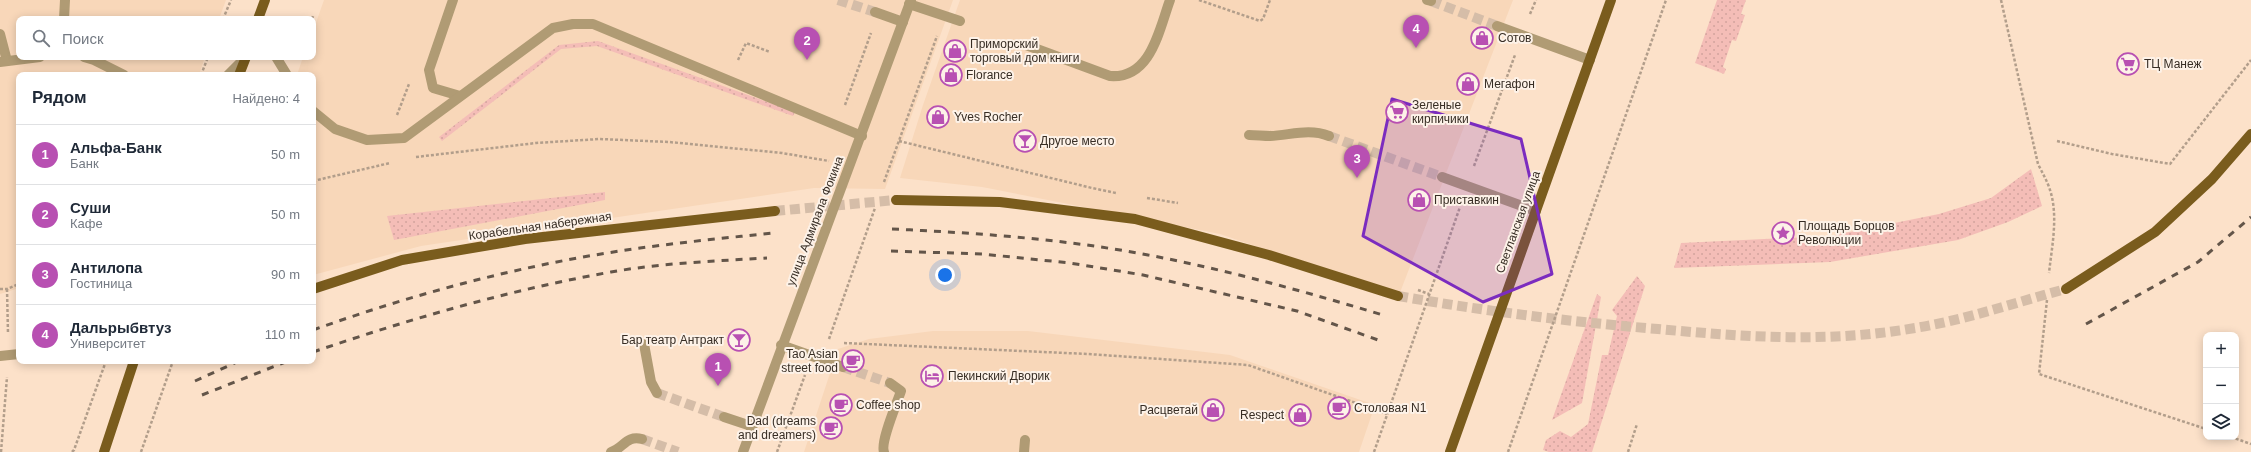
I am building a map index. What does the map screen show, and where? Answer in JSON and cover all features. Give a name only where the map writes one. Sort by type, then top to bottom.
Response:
[{"type":"main road","points":[[259,16],[265,0]]},
{"type":"main road","name":"Светланская улица","points":[[1450,452],[1611,0]]},
{"type":"main road","points":[[240,72],[245,60]]},
{"type":"main road","points":[[2066,289],[2155,232],[2212,180],[2251,134]]},
{"type":"main road","points":[[896,200],[1000,202],[1135,219],[1269,255],[1398,296]]},
{"type":"main road","name":"Корабельная набережная","points":[[316,288],[402,260],[525,239],[775,211]]},
{"type":"main road","points":[[104,452],[133,364]]},
{"type":"street","points":[[64,16],[65,0]]},
{"type":"street","points":[[453,0],[428,70],[433,88],[460,96]]},
{"type":"street","points":[[1026,45],[1110,76],[1120,77],[1130,74],[1137,69],[1150,54],[1170,0]]},
{"type":"street","points":[[910,2],[960,21]]},
{"type":"street","name":"улица Адмирала Фокина","points":[[742,452],[781,345],[862,136],[910,2]]},
{"type":"street","points":[[875,12],[903,22]]},
{"type":"street","points":[[316,114],[334,129],[367,140],[404,138],[553,28],[573,24],[593,24],[862,136]]},
{"type":"street","points":[[1497,26],[1590,60]]},
{"type":"street","points":[[0,34],[3,61],[16,60]]},
{"type":"street","points":[[94,60],[118,72]]},
{"type":"street","points":[[231,72],[243,60]]},
{"type":"street","points":[[278,60],[285,72]]},
{"type":"street","points":[[1249,135],[1270,136],[1319,132],[1329,136]]},
{"type":"street","points":[[1442,177],[1536,211]]},
{"type":"street","points":[[644,344],[652,382],[657,393]]},
{"type":"street","points":[[781,345],[843,367]]},
{"type":"street","points":[[0,356],[16,354]]},
{"type":"street","points":[[884,452],[883,448],[901,391],[890,384]]},
{"type":"street","points":[[724,417],[751,426]]},
{"type":"street","points":[[611,452],[618,450],[629,439],[634,437],[642,439]]},
{"type":"street","points":[[1024,452],[1025,440]]},
{"type":"path","points":[[224,16],[231,0]]},
{"type":"path","points":[[1199,0],[1260,21],[1264,19],[1270,0]]},
{"type":"path","points":[[1374,452],[1467,186],[1536,0]]},
{"type":"path","points":[[1508,452],[1666,0]]},
{"type":"path","points":[[2001,0],[2038,164],[2049,187]]},
{"type":"path","points":[[883,185],[944,16]]},
{"type":"path","points":[[736,64],[746,43],[770,52]]},
{"type":"path","points":[[202,72],[207,60]]},
{"type":"path","points":[[2057,141],[2112,154],[2170,164],[2251,60]]},
{"type":"path","points":[[396,119],[411,76]]},
{"type":"path","points":[[409,158],[536,143],[600,139],[669,142],[774,152],[831,162]]},
{"type":"path","points":[[899,140],[1092,188],[1123,194]]},
{"type":"path","points":[[316,180],[394,161]]},
{"type":"path","points":[[1146,198],[1178,203]]},
{"type":"path","points":[[835,343],[827,342],[878,200]]},
{"type":"path","points":[[0,289],[7,289],[16,285]]},
{"type":"path","points":[[843,343],[1088,354],[1248,365],[1387,414]]},
{"type":"path","points":[[777,452],[812,356]]},
{"type":"path","points":[[72,452],[105,364]]},
{"type":"path","points":[[141,452],[172,364]]},
{"type":"path","points":[[2068,382],[2203,428]]},
{"type":"path","points":[[1628,452],[1638,424]]},
{"type":"path","points":[[2239,440],[2251,444]]},
{"type":"highlighted area","points":[[1392,99],[1521,139],[1552,274],[1483,302],[1363,236]]},
{"type":"shaded area","points":[[0,0],[226,0],[220,16],[16,16],[16,60],[204,60],[200,72],[16,72],[16,289],[0,294]]},
{"type":"shaded area","points":[[324,0],[953,0],[885,189],[814,188],[421,246],[316,274],[316,72],[298,72],[302,60],[316,60],[316,23]]},
{"type":"shaded area","points":[[960,0],[1513,0],[1399,295],[1220,234],[982,187],[900,178],[923,105]]},
{"type":"shaded area","points":[[1717,0],[1746,0],[1741,14],[1745,15],[1736,41],[1732,40],[1723,67],[1726,69],[1724,74],[1695,63]]},
{"type":"shaded area","points":[[598,41],[795,112],[793,116],[597,46],[561,49],[442,141],[439,137],[559,45]]},
{"type":"shaded area","points":[[2031,169],[2042,206],[2008,222],[1958,240],[1830,262],[1674,268],[1681,243],[1830,236],[1939,214],[1991,198]]},
{"type":"shaded area","points":[[605,192],[605,200],[394,240],[387,216]]},
{"type":"shaded area","points":[[1637,276],[1645,286],[1592,452],[1549,452],[1543,450],[1546,440],[1560,431],[1571,437],[1588,424],[1602,355],[1608,355],[1617,316],[1612,310]]},
{"type":"shaded area","points":[[1597,294],[1601,297],[1582,403],[1552,420]]},
{"type":"shaded area","points":[[933,331],[1028,331],[1230,355],[1375,405],[1359,452],[804,452],[838,349],[869,339]]},
{"type":"tunnel","points":[[838,0],[875,12]]},
{"type":"tunnel","points":[[1431,1],[1497,26]]},
{"type":"tunnel","points":[[1329,136],[1442,177]]},
{"type":"tunnel","points":[[775,211],[896,200]]},
{"type":"tunnel","points":[[1398,296],[1528,316],[1593,323],[1690,332],[1755,336],[1818,337],[1883,333],[1934,325],[1972,316],[2066,289]]},
{"type":"tunnel","points":[[843,367],[890,383]]},
{"type":"tunnel","points":[[657,393],[724,417]]},
{"type":"tunnel","points":[[642,439],[678,452]]},
{"type":"railway","points":[[2086,324],[2198,262],[2251,217]]},
{"type":"railway","points":[[892,229],[956,232],[1053,241],[1116,249],[1178,261],[1237,275],[1383,315]]},
{"type":"railway","points":[[316,329],[421,295],[495,275],[532,267],[628,250],[772,233]]},
{"type":"railway","points":[[891,251],[982,254],[1070,263],[1143,275],[1297,311],[1378,340]]},
{"type":"railway","points":[[316,351],[460,306],[573,279],[650,266],[767,258]]},
{"type":"railway","points":[[195,381],[232,364]]},
{"type":"railway","points":[[202,395],[280,364]]},
{"type":"place","name":"Сотов","points":[[1482,38]]},
{"type":"place","name":"Дальрыбвтуз","points":[[1416,48]]},
{"type":"place","name":"Приморский торговый дом книги","points":[[955,51]]},
{"type":"place","name":"Суши","points":[[807,60]]},
{"type":"place","name":"ТЦ Манеж","points":[[2128,64]]},
{"type":"place","name":"Florance","points":[[951,75]]},
{"type":"place","name":"Мегафон","points":[[1468,84]]},
{"type":"place","name":"Зеленые кирпичики","points":[[1397,112]]},
{"type":"place","name":"Yves Rocher","points":[[938,117]]},
{"type":"place","name":"Другое место","points":[[1025,141]]},
{"type":"place","name":"Антилопа","points":[[1357,178]]},
{"type":"place","name":"Приставкин","points":[[1419,200]]},
{"type":"place","name":"Площадь Борцов Революции","points":[[1783,233]]},
{"type":"place","name":"Бар театр Антракт","points":[[739,340]]},
{"type":"place","name":"Tao Asian street food","points":[[853,361]]},
{"type":"place","name":"Пекинский Дворик","points":[[932,376]]},
{"type":"place","name":"Альфа-Банк","points":[[718,386]]},
{"type":"place","name":"Coffee shop","points":[[841,405]]},
{"type":"place","name":"Столовая N1","points":[[1339,408]]},
{"type":"place","name":"Расцветай","points":[[1213,410]]},
{"type":"place","name":"Respect","points":[[1300,415]]},
{"type":"place","name":"Dad (dreams and dreamers)","points":[[831,428]]}]
